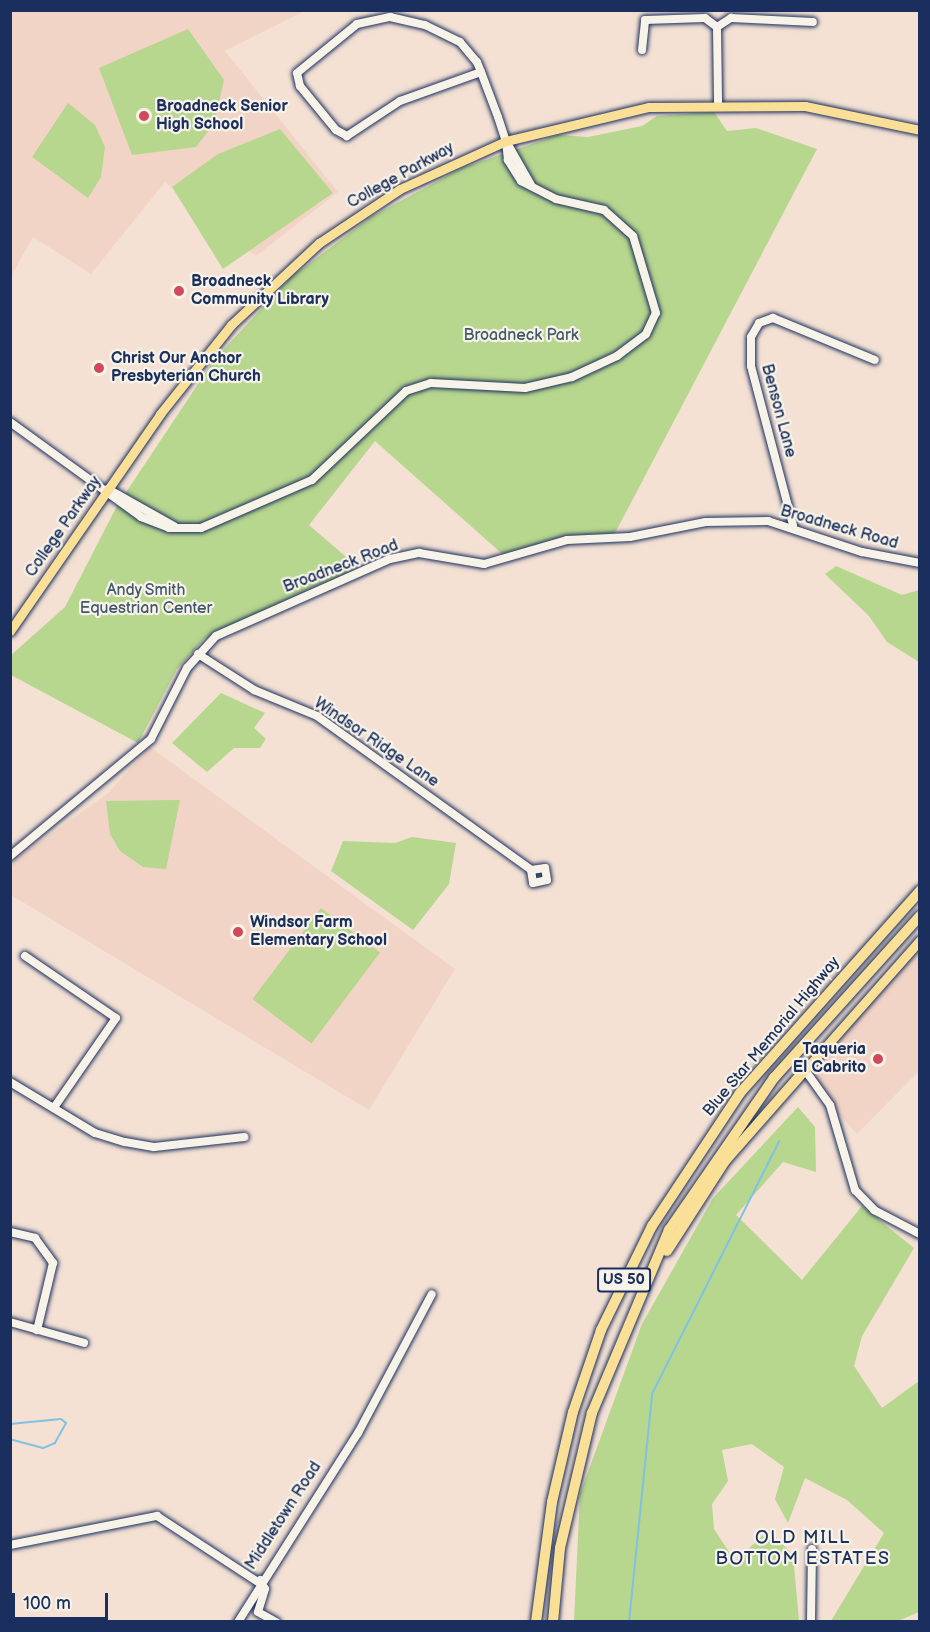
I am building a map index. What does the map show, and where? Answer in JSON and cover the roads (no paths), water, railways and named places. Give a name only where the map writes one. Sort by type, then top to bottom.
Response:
[{"type":"highway","name":"Blue Star Memorial Highway","points":[[536,1622],[540,1573],[573,1412],[601,1330],[651,1226],[740,1093],[920,891]]},
{"type":"highway","name":"Blue Star Memorial Highway","points":[[553,1622],[574,1480],[602,1383],[640,1292],[689,1196],[745,1115],[920,915]]},
{"type":"highway","points":[[640,1292],[706,1187],[805,1070]]},
{"type":"main road","name":"College Parkway","points":[[10,631],[108,489],[214,345],[295,263],[400,189],[506,141],[609,113],[718,102],[805,106],[920,130]]},
{"type":"main road","points":[[805,1070],[920,940]]},
{"type":"street","points":[[12,427],[108,489],[179,527],[221,523],[305,484],[406,391],[431,383],[490,389],[555,381],[617,356],[646,334],[654,318],[655,297],[628,228],[604,210],[533,188],[513,172],[506,141],[481,72],[460,42],[425,25],[390,17],[351,26],[297,73],[314,104],[347,136],[400,101],[481,72]]},
{"type":"street","points":[[642,50],[645,20],[705,18],[717,27]]},
{"type":"street","points":[[717,27],[731,18],[813,22]]},
{"type":"street","points":[[717,27],[718,102]]},
{"type":"street","name":"Benson Lane","points":[[793,525],[751,366],[751,338],[759,322],[773,318],[875,360]]},
{"type":"street","name":"Broadneck Road","points":[[10,856],[152,739],[198,654],[216,636],[271,608],[398,557],[427,554],[484,564],[567,540],[630,537],[706,522],[793,525],[862,552],[920,563]]},
{"type":"street","name":"Windsor Ridge Lane","points":[[198,654],[254,690],[317,716],[531,870]]},
{"type":"street","points":[[25,956],[116,1018],[55,1106]]},
{"type":"street","points":[[805,1070],[830,1105],[855,1190],[874,1210],[920,1234]]},
{"type":"street","points":[[10,1082],[55,1106],[95,1133],[154,1147],[244,1137]]},
{"type":"street","points":[[10,1232],[35,1238],[53,1263],[38,1330]]},
{"type":"street","name":"Middletown Road","points":[[10,1545],[157,1516],[259,1581],[358,1433],[432,1294]]},
{"type":"street","points":[[10,1322],[84,1343]]},
{"type":"street","points":[[811,1622],[812,1549]]},
{"type":"street","points":[[238,1622],[259,1581],[265,1589],[258,1612],[276,1622]]},
{"type":"waterway","points":[[629,1622],[652,1394],[779,1141]]},
{"type":"waterway","points":[[10,1424],[61,1419],[66,1423],[55,1443],[43,1448],[10,1439]]},
{"type":"place","name":"Broadneck Senior High School","points":[[144,116]]},
{"type":"place","name":"Broadneck Community Library","points":[[179,291]]},
{"type":"place","name":"Christ Our Anchor Presbyterian Church","points":[[99,368]]},
{"type":"place","name":"Windsor Farm Elementary School","points":[[238,932]]},
{"type":"place","name":"Taqueria El Cabrito","points":[[878,1059]]},
{"type":"district","name":"OLD MILL BOTTOM ESTATES","points":[[803,1549]]},
{"type":"park label","name":"Broadneck Park","points":[[521,336]]},
{"type":"park label","name":"Andy Smith Equestrian Center","points":[[146,600]]}]
